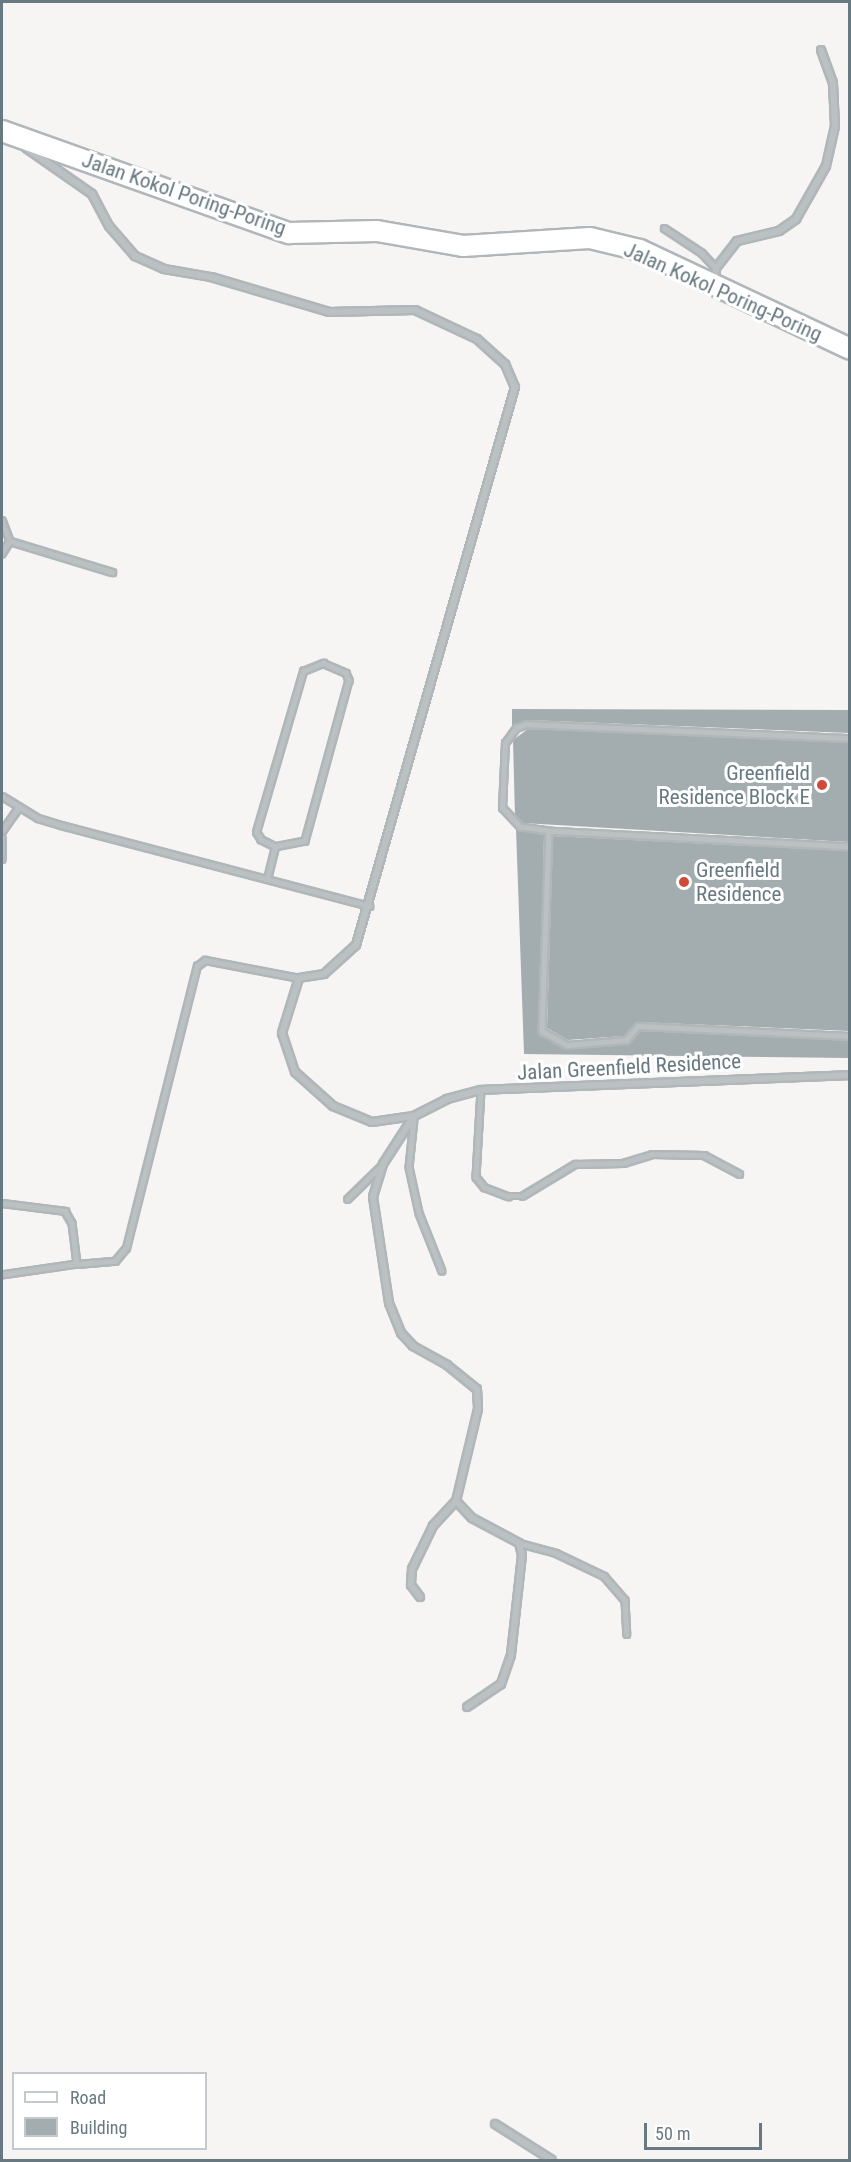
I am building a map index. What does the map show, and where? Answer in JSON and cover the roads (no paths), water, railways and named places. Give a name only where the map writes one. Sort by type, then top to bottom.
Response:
[{"type":"main road","name":"Jalan Kokol Poring-Poring","points":[[2,132],[289,233],[377,231],[463,246],[590,238],[640,250],[714,289],[849,349]]},
{"type":"street","points":[[714,289],[716,268],[737,241],[779,231],[796,219],[814,193],[826,166],[835,126],[834,83],[820,50]]},
{"type":"street","points":[[2,132],[92,194],[109,225],[135,256],[164,269],[211,277],[329,312],[415,310],[463,329],[505,364],[515,387],[370,906],[356,945],[339,963],[324,974],[299,978],[282,1033],[295,1072],[333,1106],[372,1122],[414,1116]]},
{"type":"street","name":"Jalan Greenfield Residence","points":[[414,1116],[447,1099],[481,1090],[849,1075]]},
{"type":"street","points":[[414,1116],[383,1164],[373,1197],[389,1303],[401,1333],[477,1389],[474,1431],[456,1501],[433,1526],[411,1569],[411,1585],[420,1597]]},
{"type":"street","points":[[456,1501],[472,1518],[519,1543],[522,1555],[511,1655],[497,1689],[467,1707]]},
{"type":"street","points":[[495,2124],[552,2160]]},
{"type":"lane","points":[[664,228],[702,253],[716,268]]},
{"type":"lane","points":[[2,520],[10,541]]},
{"type":"lane","points":[[2,554],[10,541]]},
{"type":"lane","points":[[10,541],[112,572]]},
{"type":"lane","points":[[323,663],[336,667],[349,680],[305,841],[275,847],[261,840],[256,832],[303,670],[323,663]]},
{"type":"lane","points":[[849,738],[527,724],[516,728],[504,743],[502,808],[520,827],[549,831],[849,847]]},
{"type":"lane","points":[[2,796],[20,807],[61,825],[370,906]]},
{"type":"lane","points":[[2,831],[20,807]]},
{"type":"lane","points":[[549,831],[542,1031],[567,1045],[626,1040],[638,1026],[849,1036]]},
{"type":"lane","points":[[2,837],[2,859]]},
{"type":"lane","points":[[267,879],[275,847]]},
{"type":"lane","points":[[2,1275],[115,1261],[126,1248],[197,966],[205,960],[299,978]]},
{"type":"lane","points":[[481,1090],[476,1177],[484,1187],[508,1196],[522,1196],[575,1164],[623,1163],[652,1154],[704,1155],[740,1174]]},
{"type":"lane","points":[[414,1116],[409,1167],[419,1214],[442,1271]]},
{"type":"lane","points":[[347,1199],[383,1164]]},
{"type":"lane","points":[[2,1203],[65,1211],[72,1223],[77,1264]]},
{"type":"lane","points":[[519,1543],[556,1553],[604,1576],[625,1600],[627,1634]]},
{"type":"place","name":"Greenfield Residence Block E","points":[[822,785]]},
{"type":"place","name":"Greenfield Residence","points":[[684,882]]}]
